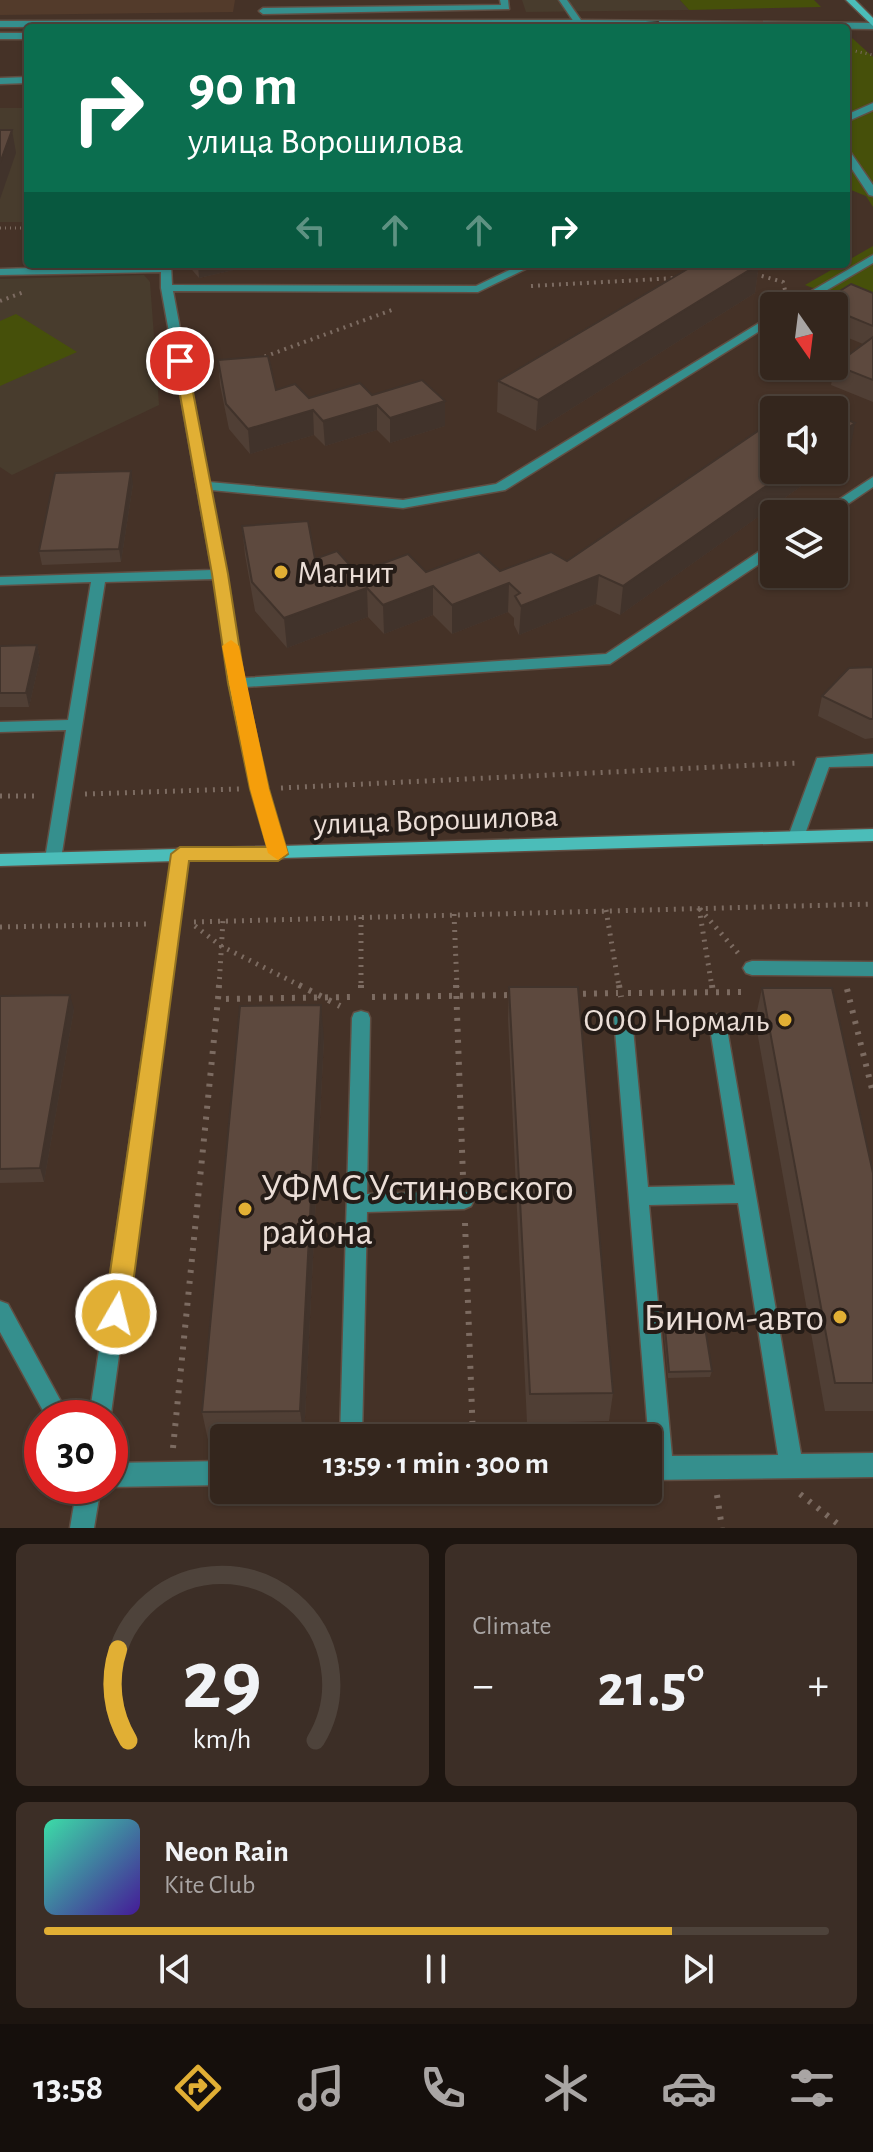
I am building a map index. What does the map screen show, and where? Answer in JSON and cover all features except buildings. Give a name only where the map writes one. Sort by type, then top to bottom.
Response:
[{"type":"main road","points":[[850,0],[873,25]]},
{"type":"main road","name":"улица Ворошилова","points":[[0,860],[873,835]]},
{"type":"street","points":[[260,23],[265,0]]},
{"type":"street","points":[[263,11],[506,7],[504,0]]},
{"type":"street","points":[[565,1],[579,24]]},
{"type":"street","points":[[850,27],[860,10]]},
{"type":"street","points":[[0,24],[24,24]]},
{"type":"street","points":[[240,24],[420,24]]},
{"type":"street","points":[[850,30],[873,25]]},
{"type":"street","points":[[850,31],[873,37]]},
{"type":"street","points":[[0,36],[24,36]]},
{"type":"street","points":[[0,81],[24,80]]},
{"type":"street","points":[[850,117],[873,106]]},
{"type":"street","points":[[850,158],[873,193]]},
{"type":"street","points":[[816,292],[873,258]]},
{"type":"street","points":[[0,272],[110,268]]},
{"type":"street","points":[[165,268],[220,574],[236,683],[259,789],[278,854]]},
{"type":"street","points":[[167,288],[478,289],[523,268]]},
{"type":"street","points":[[203,485],[403,504],[500,487],[760,326]]},
{"type":"street","points":[[845,500],[873,481]]},
{"type":"street","points":[[236,683],[610,659],[760,557]]},
{"type":"street","points":[[0,581],[220,574]]},
{"type":"street","points":[[53,859],[99,578]]},
{"type":"street","points":[[0,727],[73,725]]},
{"type":"street","points":[[796,837],[823,762],[873,760]]},
{"type":"street","points":[[103,1400],[181,923],[180,854]]},
{"type":"street","points":[[752,968],[873,969]]},
{"type":"street","points":[[351,1424],[361,1007]]},
{"type":"street","points":[[623,1018],[639,1196],[652,1424]]},
{"type":"street","points":[[718,1022],[791,1465]]},
{"type":"street","points":[[639,1196],[746,1194]]},
{"type":"street","points":[[357,1203],[464,1200]]},
{"type":"street","points":[[0,1311],[49,1400]]},
{"type":"street","points":[[662,1468],[873,1465]]},
{"type":"street","points":[[128,1475],[210,1473]]},
{"type":"street","points":[[82,1528],[86,1504]]},
{"type":"path","points":[[850,50],[873,47]]},
{"type":"path","points":[[850,50],[873,55]]},
{"type":"path","points":[[0,228],[24,228]]},
{"type":"path","points":[[747,274],[763,274],[783,282],[786,292]]},
{"type":"path","points":[[478,289],[685,278]]},
{"type":"path","points":[[258,359],[405,305]]},
{"type":"path","points":[[0,796],[259,789],[823,762]]},
{"type":"path","points":[[0,927],[873,904]]},
{"type":"path","points":[[699,908],[752,968]]},
{"type":"path","points":[[699,908],[718,1022]]},
{"type":"path","points":[[606,910],[623,1018]]},
{"type":"path","points":[[361,917],[361,1007]]},
{"type":"path","points":[[171,1474],[218,999],[223,920]]},
{"type":"path","points":[[181,923],[324,997],[361,1007],[516,994]]},
{"type":"path","points":[[842,968],[873,1093]]},
{"type":"path","points":[[561,994],[713,992]]},
{"type":"path","points":[[218,999],[324,997],[361,1007]]},
{"type":"shaded area","points":[[0,0],[235,0],[233,12],[0,15]]},
{"type":"shaded area","points":[[522,0],[680,0],[689,10],[526,12]]},
{"type":"shaded area","points":[[0,108],[24,108],[24,222],[0,222]]},
{"type":"shaded area","points":[[144,275],[150,282],[159,405],[12,475],[0,467],[0,279]]},
{"type":"green space","points":[[680,0],[814,0],[821,7],[689,10]]},
{"type":"green space","points":[[850,37],[873,57],[873,207],[866,196],[850,190]]},
{"type":"green space","points":[[873,246],[873,311],[848,301],[848,292],[823,292],[805,285],[835,268],[850,268],[850,259]]},
{"type":"green space","points":[[16,314],[77,352],[0,386],[0,321]]},
{"type":"slow traffic","points":[[231,646],[259,789],[278,853]]},
{"type":"place","name":"Магнит","points":[[281,572]]},
{"type":"place","name":"ООО Нормаль","points":[[785,1020]]},
{"type":"place","name":"УФМС Устиновского района","points":[[245,1209]]},
{"type":"place","name":"Бином-авто","points":[[840,1317]]},
{"type":"route","points":[[116,1314],[180,854],[278,854],[259,789],[236,683],[220,574],[180,361]]}]
